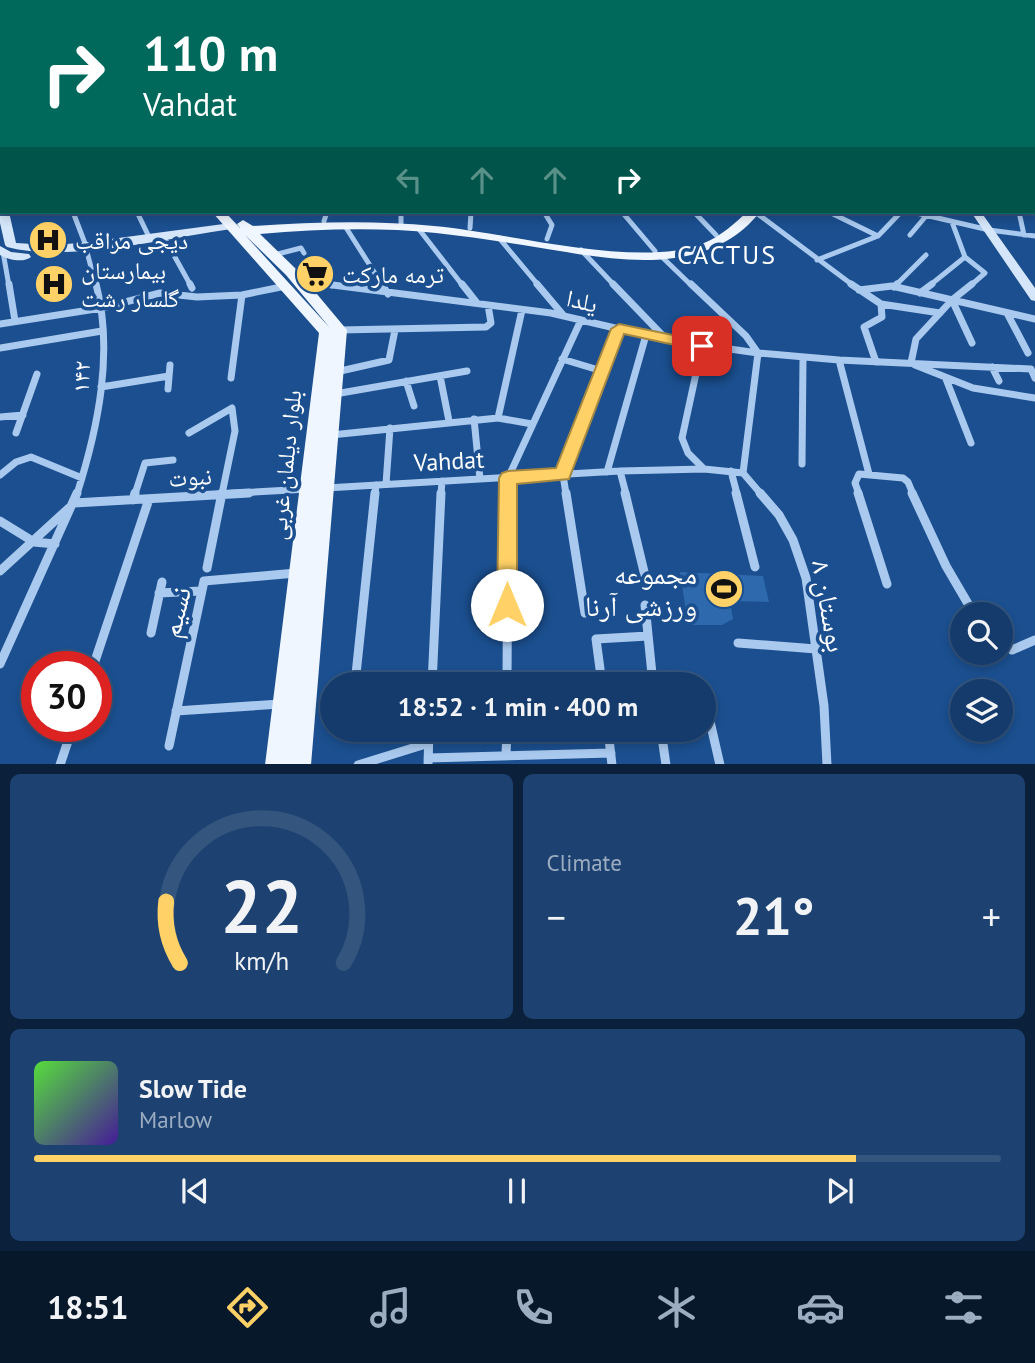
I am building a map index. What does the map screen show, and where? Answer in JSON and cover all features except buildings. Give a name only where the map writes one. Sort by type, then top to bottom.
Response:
[{"type":"main road","points":[[2,214],[10,242],[18,249],[86,249]]},
{"type":"main road","name":"بلوار دیلمان غربی","points":[[221,214],[274,256],[285,279],[307,291],[340,330],[330,436],[299,573],[302,625],[299,764]]},
{"type":"main road","points":[[658,253],[716,234],[729,227],[741,214]]},
{"type":"main road","points":[[149,240],[166,241],[238,225],[345,226],[401,221],[418,228],[547,239],[607,255],[658,253],[694,250],[718,241],[736,230],[753,214]]},
{"type":"main road","points":[[977,214],[1033,292]]},
{"type":"main road","points":[[1,251],[15,256],[34,257],[238,225],[325,216],[470,228],[582,248]]},
{"type":"main road","name":"بلوار دیلمان غربی","points":[[238,225],[326,332],[317,488],[302,625],[284,704],[277,764]]},
{"type":"street","name":"۱۴۲","points":[[0,664],[74,503],[94,440],[101,387],[102,307],[74,214]]},
{"type":"street","points":[[137,214],[149,240]]},
{"type":"street","points":[[470,228],[471,214]]},
{"type":"street","points":[[545,214],[552,225],[547,239]]},
{"type":"street","points":[[624,214],[658,253],[739,329],[758,353],[743,473]]},
{"type":"street","points":[[696,214],[716,234]]},
{"type":"street","points":[[758,214],[817,260],[881,304],[940,313]]},
{"type":"street","points":[[833,214],[878,236]]},
{"type":"street","points":[[817,260],[878,236],[899,214]]},
{"type":"street","points":[[919,214],[989,230],[1035,236]]},
{"type":"street","points":[[1019,214],[1024,235]]},
{"type":"street","points":[[910,235],[926,216]]},
{"type":"street","points":[[952,222],[965,257],[985,273],[952,300],[916,339],[911,363],[987,393],[1035,398]]},
{"type":"street","points":[[345,226],[388,294]]},
{"type":"street","points":[[418,228],[477,303]]},
{"type":"street","points":[[500,235],[565,317]]},
{"type":"street","points":[[166,241],[192,288]]},
{"type":"street","points":[[274,256],[301,248],[304,253]]},
{"type":"street","points":[[582,248],[666,340]]},
{"type":"street","points":[[1,251],[15,321]]},
{"type":"street","points":[[894,287],[926,255]]},
{"type":"street","points":[[920,293],[965,257]]},
{"type":"street","points":[[0,324],[102,307],[160,293],[197,297],[242,295],[285,279]]},
{"type":"street","name":"یلدا","points":[[285,279],[522,310],[702,346],[803,358],[1031,369],[1035,378]]},
{"type":"street","name":"یلدا","points":[[307,291],[328,285]]},
{"type":"street","points":[[859,290],[894,287],[1035,319]]},
{"type":"street","points":[[231,378],[242,295]]},
{"type":"street","points":[[952,300],[972,343]]},
{"type":"street","points":[[876,362],[864,327],[882,317],[881,304]]},
{"type":"street","points":[[340,330],[486,327],[491,323],[488,305]]},
{"type":"street","points":[[498,418],[522,310]]},
{"type":"street","points":[[1007,313],[1028,353]]},
{"type":"street","points":[[507,672],[508,478],[581,320]]},
{"type":"street","points":[[585,613],[563,475],[619,329]]},
{"type":"street","points":[[336,372],[389,360],[395,330]]},
{"type":"street","points":[[0,348],[102,331]]},
{"type":"street","points":[[607,472],[646,335]]},
{"type":"street","points":[[702,346],[682,438],[688,453],[704,469]]},
{"type":"street","points":[[802,464],[803,358]]},
{"type":"street","points":[[562,359],[602,371]]},
{"type":"street","points":[[839,360],[869,474]]},
{"type":"street","points":[[167,389],[170,365]]},
{"type":"street","points":[[992,367],[999,382]]},
{"type":"street","points":[[334,394],[467,371]]},
{"type":"street","points":[[16,433],[37,374]]},
{"type":"street","points":[[101,387],[169,376]]},
{"type":"street","points":[[440,376],[449,421]]},
{"type":"street","points":[[946,379],[971,443]]},
{"type":"street","points":[[406,382],[414,406]]},
{"type":"street","points":[[189,433],[232,408],[235,431],[207,568]]},
{"type":"street","points":[[0,417],[23,415]]},
{"type":"street","points":[[330,436],[474,419],[498,418],[532,424]]},
{"type":"street","points":[[474,419],[480,479]]},
{"type":"street","points":[[357,672],[390,428]]},
{"type":"street","points":[[0,475],[23,459],[37,457],[82,478]]},
{"type":"street","points":[[133,500],[145,463],[173,460]]},
{"type":"street","name":"Vahdat","points":[[317,488],[620,471],[704,469],[743,473]]},
{"type":"street","points":[[620,471],[646,580]]},
{"type":"street","points":[[731,471],[755,567]]},
{"type":"street","name":"بوستان ۸","points":[[743,473],[779,515],[793,540],[806,578],[824,706],[827,764]]},
{"type":"street","points":[[887,584],[855,483],[859,474],[903,478],[908,482],[936,546],[966,602]]},
{"type":"street","points":[[433,672],[442,481]]},
{"type":"street","name":"نبوت","points":[[74,503],[317,488]]},
{"type":"street","points":[[98,651],[149,499]]},
{"type":"street","points":[[0,571],[74,503]]},
{"type":"street","points":[[0,521],[34,542],[55,544]]},
{"type":"street","name":"نسیم","points":[[169,746],[204,581],[299,573]]},
{"type":"street","points":[[151,633],[162,582]]},
{"type":"street","points":[[159,593],[201,591]]},
{"type":"street","points":[[645,605],[652,672]]},
{"type":"street","points":[[600,672],[596,639],[648,636]]},
{"type":"street","points":[[1013,650],[1035,640]]},
{"type":"street","points":[[738,643],[816,649]]},
{"type":"street","points":[[176,711],[284,704]]},
{"type":"street","points":[[59,764],[67,742]]},
{"type":"street","points":[[506,755],[507,742]]},
{"type":"street","points":[[663,742],[666,764]]},
{"type":"street","points":[[715,742],[720,764]]},
{"type":"street","points":[[361,764],[429,743],[428,762],[482,760],[506,755],[611,759]]},
{"type":"shaded area","name":"مجموعه ورزشی آرنا","points":[[680,572],[763,576],[769,602],[730,601],[733,619],[722,625],[688,625]]},
{"type":"place","name":"دیجی مراقب","points":[[48,240]]},
{"type":"place","name":"ترمه مارکت","points":[[315,274]]},
{"type":"place","name":"بیمارستان گلسار رشت","points":[[54,284]]},
{"type":"place","name":"مجموعه ورزشی آرنا","points":[[724,589]]},
{"type":"district","name":"CACTUS","points":[[727,254]]},
{"type":"route","points":[[507,605],[508,478],[563,475],[619,329],[702,346]]}]
